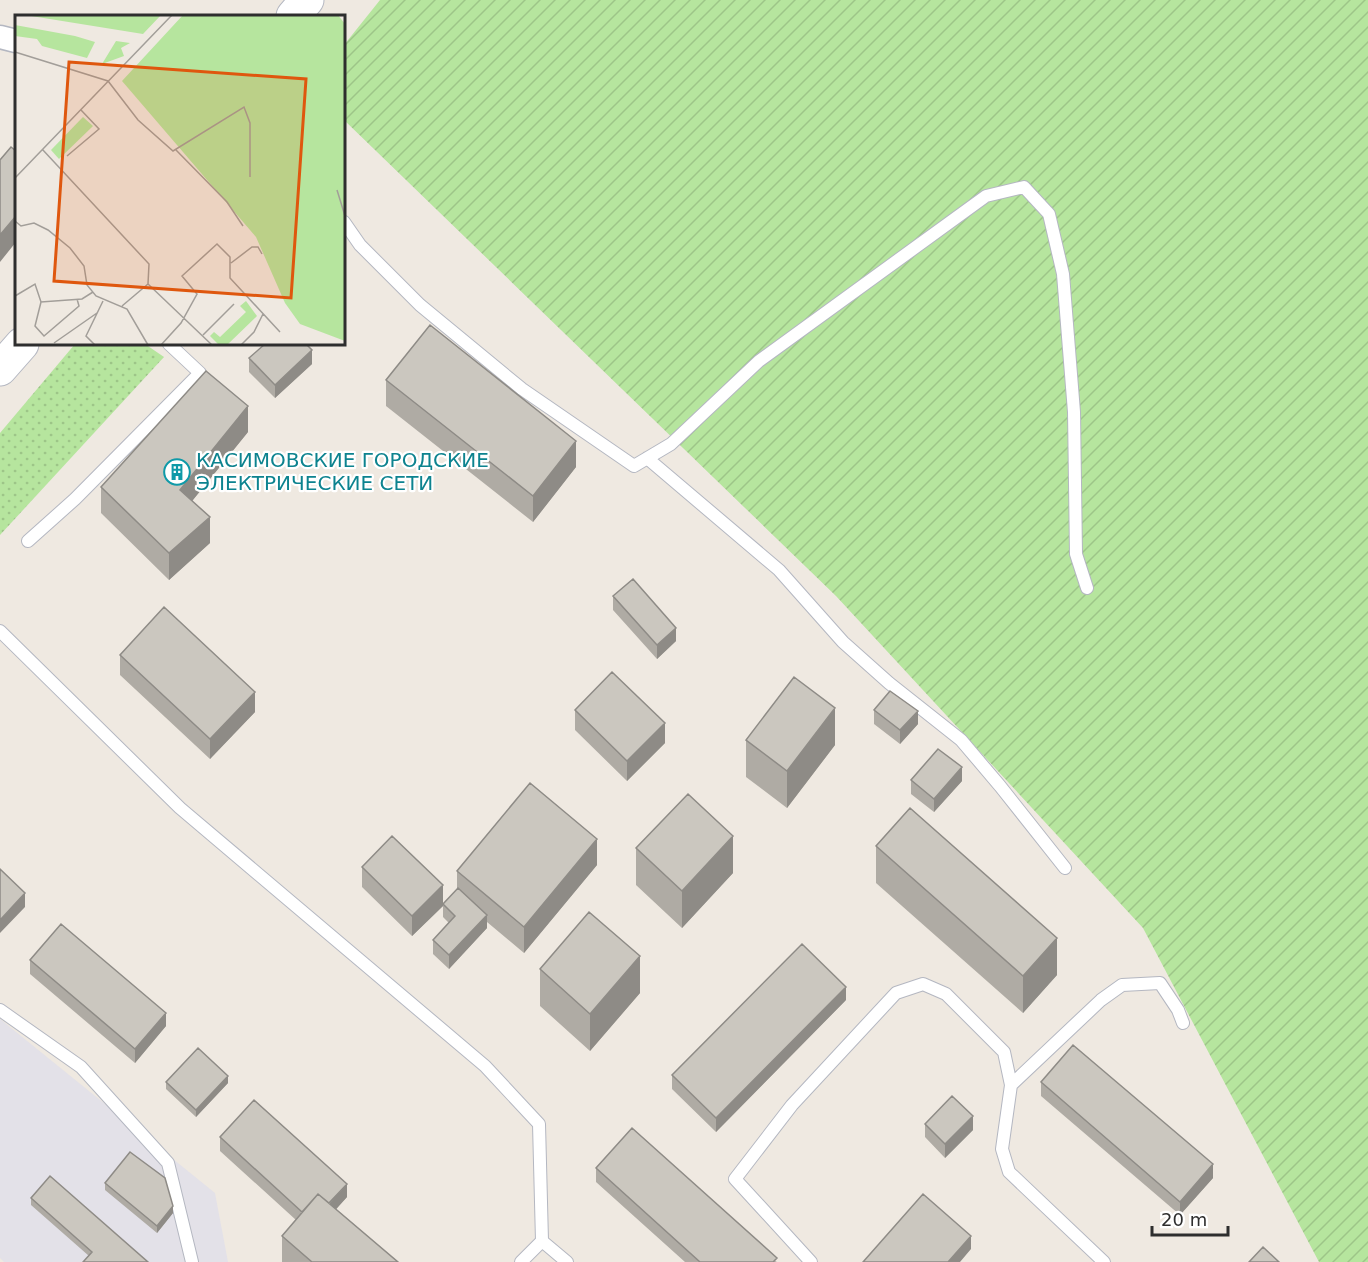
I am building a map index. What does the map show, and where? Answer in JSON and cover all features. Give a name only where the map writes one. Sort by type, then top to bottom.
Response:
[{"type":"main road","points":[[294,15],[307,0]]},
{"type":"main road","points":[[0,369],[21,345]]},
{"type":"street","points":[[0,37],[15,41]]},
{"type":"lane","points":[[345,223],[360,245],[420,305],[522,389],[634,466],[672,444],[759,361],[986,196],[1024,187],[1049,214],[1063,274],[1074,412],[1076,554],[1087,588]]},
{"type":"lane","points":[[28,541],[75,499],[200,373],[170,345]]},
{"type":"lane","points":[[647,458],[779,570],[843,642],[889,683],[961,740],[1065,868]]},
{"type":"lane","points":[[0,631],[180,808],[485,1066],[539,1124],[542,1241],[521,1262]]},
{"type":"lane","points":[[1011,1084],[1101,1000],[1122,985],[1160,982],[1178,1010],[1183,1023]]},
{"type":"lane","points":[[811,1262],[735,1179],[792,1105],[896,993],[923,984],[946,994],[1004,1052],[1011,1084],[1002,1149],[1009,1172],[1104,1262]]},
{"type":"lane","points":[[0,1010],[81,1067],[168,1163],[192,1262]]},
{"type":"lane","points":[[542,1241],[567,1262]]},
{"type":"shaded area","points":[[0,1019],[215,1193],[228,1262],[4,1262],[0,1258]]},
{"type":"green space","points":[[380,0],[1368,0],[1368,1262],[1319,1262],[1143,928],[836,596],[345,121],[345,44]]},
{"type":"green space","points":[[74,345],[146,345],[164,357],[0,535],[0,433]]},
{"type":"building","points":[[11,147],[15,150],[15,217],[0,235],[0,160]]},
{"type":"building","points":[[430,325],[576,441],[533,496],[386,380]]},
{"type":"building","points":[[264,345],[307,345],[312,350],[275,385],[249,358]]},
{"type":"building","name":"КАСИМОВСКИЕ ГОРОДСКИЕ ЭЛЕКТРИЧЕСКИЕ СЕТИ","points":[[206,371],[248,406],[180,490],[210,517],[169,553],[101,487]]},
{"type":"building","points":[[633,579],[676,628],[657,645],[613,596]]},
{"type":"building","points":[[164,607],[255,692],[210,739],[120,655]]},
{"type":"building","points":[[612,672],[665,723],[627,761],[575,710]]},
{"type":"building","points":[[794,677],[835,708],[787,771],[746,740]]},
{"type":"building","points":[[890,691],[918,711],[900,730],[874,710]]},
{"type":"building","points":[[938,749],[962,767],[934,799],[911,780]]},
{"type":"building","points":[[530,783],[597,839],[524,927],[457,871]]},
{"type":"building","points":[[688,794],[733,836],[682,891],[636,848]]},
{"type":"building","points":[[910,808],[1057,938],[1023,976],[876,846]]},
{"type":"building","points":[[392,836],[443,885],[412,916],[362,867]]},
{"type":"building","points":[[0,869],[25,893],[0,920]]},
{"type":"building","points":[[458,888],[487,915],[449,955],[433,940],[455,916],[443,904]]},
{"type":"building","points":[[589,912],[640,956],[590,1014],[540,969]]},
{"type":"building","points":[[61,924],[166,1013],[135,1049],[30,960]]},
{"type":"building","points":[[802,944],[846,987],[716,1118],[672,1075]]},
{"type":"building","points":[[1073,1045],[1213,1164],[1180,1202],[1041,1082]]},
{"type":"building","points":[[198,1048],[228,1076],[196,1110],[166,1082]]},
{"type":"building","points":[[952,1096],[973,1116],[945,1144],[925,1124]]},
{"type":"building","points":[[254,1100],[347,1184],[329,1203],[318,1194],[302,1212],[220,1137]]},
{"type":"building","points":[[632,1128],[777,1258],[773,1262],[700,1262],[596,1168]]},
{"type":"building","points":[[130,1152],[165,1178],[173,1206],[157,1226],[105,1183]]},
{"type":"building","points":[[50,1176],[148,1262],[83,1262],[92,1252],[31,1198]]},
{"type":"building","points":[[318,1194],[398,1262],[312,1262],[282,1236]]},
{"type":"building","points":[[923,1194],[971,1236],[948,1262],[863,1262]]},
{"type":"building","points":[[1263,1247],[1279,1262],[1249,1262]]},
{"type":"place","name":"КАСИМОВСКИЕ ГОРОДСКИЕ ЭЛЕКТРИЧЕСКИЕ СЕТИ","points":[[177,472]]}]
